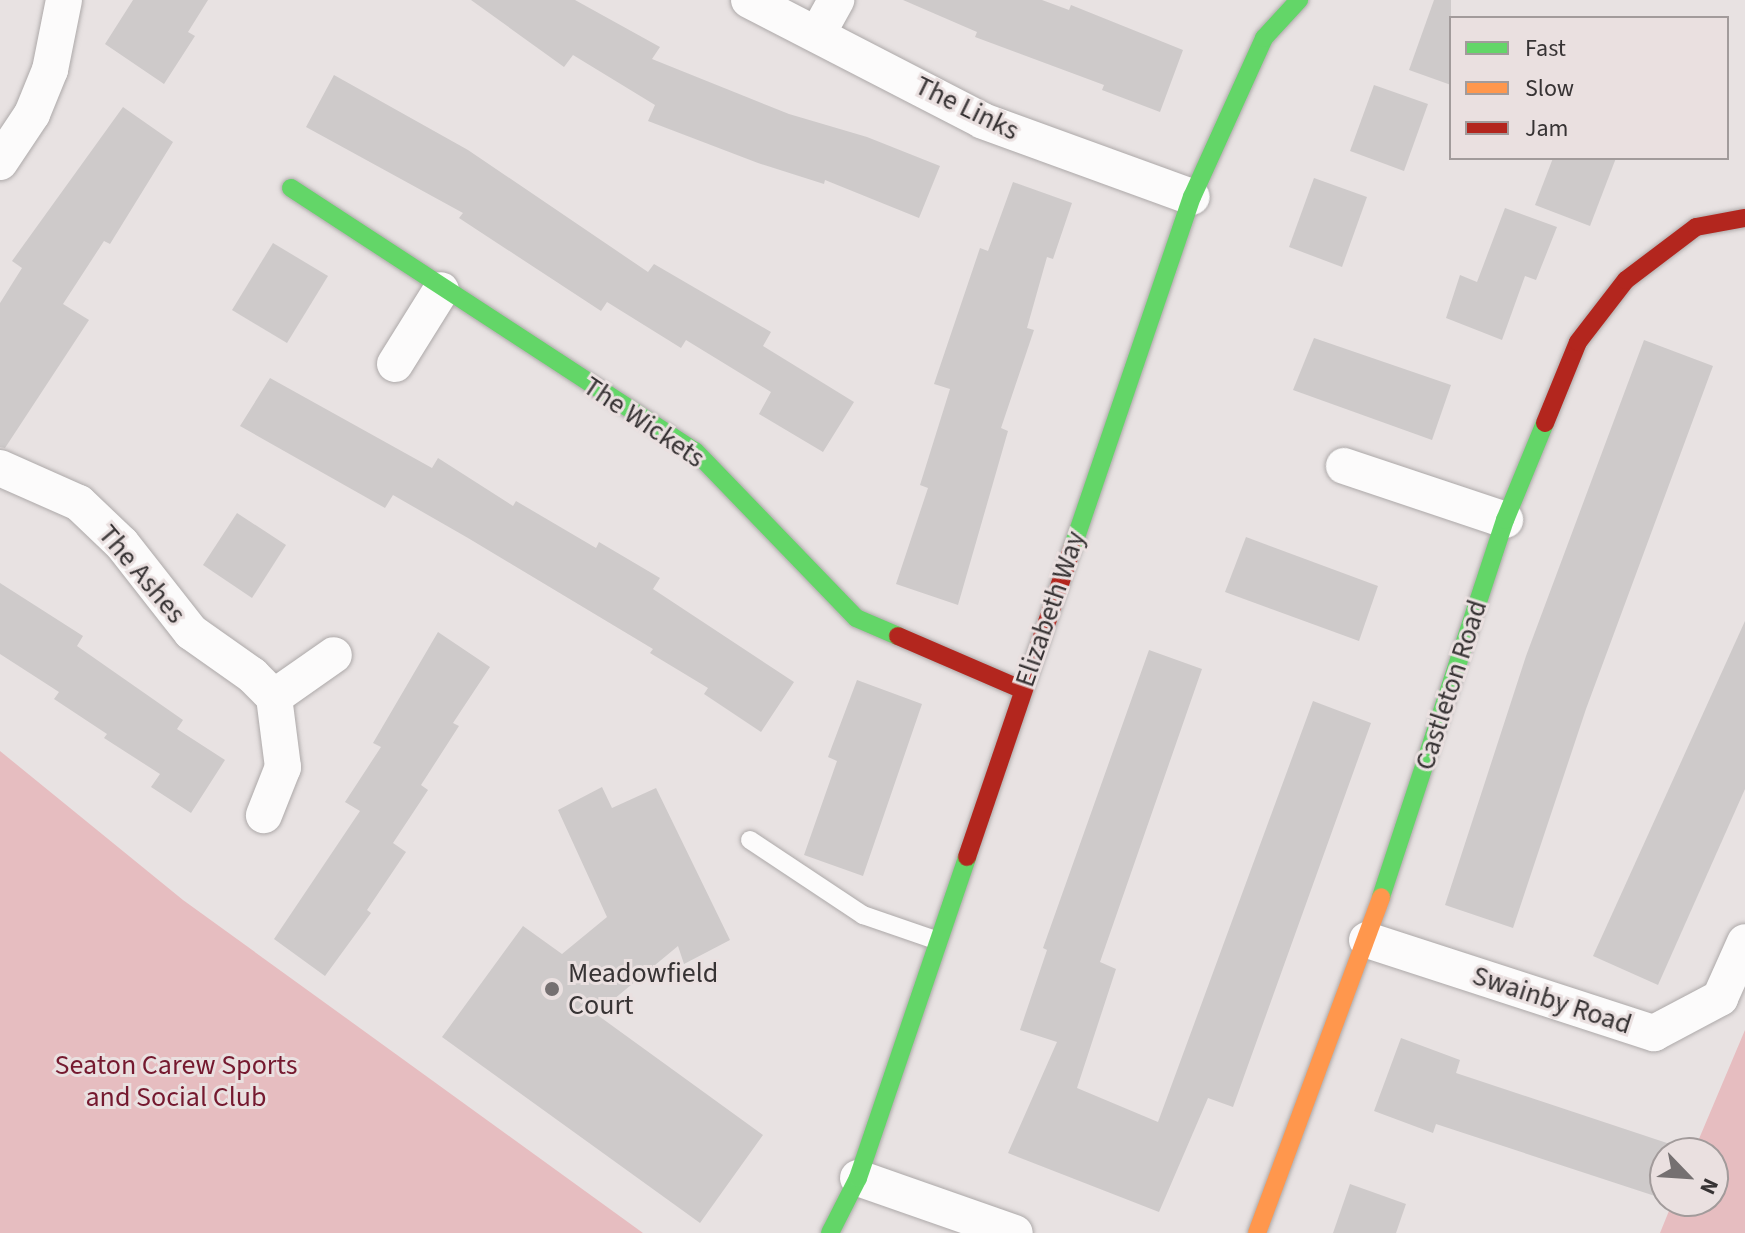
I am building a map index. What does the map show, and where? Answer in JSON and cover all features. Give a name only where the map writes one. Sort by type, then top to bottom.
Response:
[{"type":"street","points":[[0,162],[38,100],[64,0]]},
{"type":"street","name":"The Links","points":[[749,0],[983,121],[1192,197]]},
{"type":"street","points":[[818,33],[836,0]]},
{"type":"street","name":"Elizabeth Way","points":[[830,1233],[858,1178],[1192,197],[1264,38],[1299,0]]},
{"type":"street","name":"The Wickets","points":[[291,188],[441,290],[695,451],[856,618],[1023,690]]},
{"type":"street","name":"Castleton Road","points":[[1257,1233],[1367,940],[1505,520],[1578,342],[1626,280],[1696,227],[1745,218]]},
{"type":"street","points":[[395,364],[441,290]]},
{"type":"street","points":[[1344,466],[1505,520]]},
{"type":"street","name":"The Ashes","points":[[0,468],[79,503],[122,544],[191,632],[252,675],[274,697]]},
{"type":"street","points":[[264,815],[283,767],[274,697],[334,655]]},
{"type":"street","name":"Swainby Road","points":[[1367,940],[1654,1033],[1720,998],[1745,942]]},
{"type":"street","points":[[858,1178],[1015,1233]]},
{"type":"lane","points":[[750,840],[863,915],[938,941]]},
{"type":"green space","name":"Seaton Carew Sports and Social Club","points":[[0,751],[183,900],[643,1233],[0,1233]]},
{"type":"green space","points":[[1745,1030],[1745,1233],[1660,1233],[1666,1217],[1729,1217],[1729,1137],[1700,1137]]},
{"type":"building","points":[[133,0],[208,0],[188,32],[195,36],[164,84],[105,44]]},
{"type":"building","points":[[471,0],[575,0],[660,47],[652,59],[789,114],[867,137],[940,166],[919,218],[825,180],[824,184],[758,163],[648,121],[655,105],[573,55],[564,67]]},
{"type":"building","points":[[903,0],[1042,0],[1069,10],[1071,5],[1183,50],[1160,112],[1102,90],[1104,85],[975,37],[977,32]]},
{"type":"building","points":[[1434,0],[1451,0],[1449,84],[1409,70]]},
{"type":"building","points":[[334,75],[468,150],[648,272],[654,264],[771,332],[763,346],[854,402],[823,452],[759,414],[771,392],[686,340],[681,348],[607,302],[601,311],[459,218],[463,213],[306,127]]},
{"type":"building","points":[[1374,85],[1428,104],[1404,171],[1350,151]]},
{"type":"building","points":[[123,107],[173,142],[110,244],[104,241],[63,304],[89,320],[5,448],[0,447],[0,303],[22,268],[12,261]]},
{"type":"building","points":[[1552,160],[1615,160],[1590,226],[1535,205]]},
{"type":"building","points":[[1314,178],[1367,197],[1342,267],[1289,247]]},
{"type":"building","points":[[1013,182],[1072,203],[1053,259],[1047,257],[1027,328],[1034,330],[1001,428],[1008,431],[958,605],[896,584],[928,488],[920,485],[950,389],[934,384],[980,248],[988,251]]},
{"type":"building","points":[[1505,208],[1557,227],[1536,280],[1525,276],[1502,340],[1446,318],[1460,275],[1477,282]]},
{"type":"building","points":[[273,243],[328,276],[287,343],[232,310]]},
{"type":"building","points":[[1314,338],[1451,385],[1432,440],[1293,390]]},
{"type":"building","points":[[1644,340],[1713,366],[1586,709],[1513,928],[1445,905],[1526,656]]},
{"type":"building","points":[[270,378],[432,468],[438,458],[513,506],[516,501],[596,548],[599,542],[660,578],[653,589],[794,682],[761,732],[704,694],[708,688],[650,653],[653,649],[468,538],[393,495],[385,508],[240,426]]},
{"type":"building","points":[[237,513],[286,545],[252,598],[203,565]]},
{"type":"building","points":[[1246,537],[1378,586],[1359,641],[1225,592]]},
{"type":"building","points":[[0,583],[83,636],[77,646],[183,720],[177,729],[225,760],[191,813],[151,787],[160,774],[104,738],[107,734],[54,699],[59,692],[0,654]]},
{"type":"building","points":[[1745,621],[1745,789],[1658,985],[1593,956]]},
{"type":"building","points":[[438,632],[490,667],[453,723],[459,726],[421,785],[428,790],[393,843],[406,852],[367,910],[371,913],[325,976],[274,939],[360,811],[345,802],[381,747],[373,743]]},
{"type":"building","points":[[1149,650],[1202,669],[1100,962],[1116,969],[1077,1088],[1158,1122],[1313,701],[1371,723],[1233,1107],[1208,1098],[1159,1212],[1008,1153],[1057,1042],[1020,1030],[1047,950],[1043,948]]},
{"type":"building","points":[[857,680],[922,704],[863,876],[804,855],[837,761],[828,757]]},
{"type":"building","name":"Meadowfield Court","points":[[602,787],[612,808],[656,788],[730,940],[684,964],[678,946],[596,1014],[763,1135],[700,1223],[442,1037],[523,926],[562,954],[607,917],[558,810]]},
{"type":"building","points":[[1401,1038],[1460,1060],[1456,1073],[1649,1137],[1649,1194],[1436,1124],[1433,1133],[1374,1111]]},
{"type":"building","points":[[1350,1184],[1406,1204],[1396,1233],[1333,1233]]},
{"type":"traffic: fast","points":[[1072,549],[1192,197],[1264,38],[1299,0]]},
{"type":"traffic: fast","points":[[291,188],[695,451],[856,618],[898,636]]},
{"type":"traffic: fast","points":[[1381,897],[1505,520],[1545,423]]},
{"type":"traffic: fast","points":[[830,1233],[858,1178],[967,857]]},
{"type":"traffic: slow","points":[[1257,1233],[1381,897]]},
{"type":"traffic: jam","points":[[1545,423],[1578,342],[1626,280],[1696,227],[1745,218]]},
{"type":"traffic: jam","points":[[967,857],[1072,549]]},
{"type":"traffic: jam","points":[[898,636],[1023,690]]},
{"type":"place","name":"Meadowfield Court","points":[[552,989]]}]
